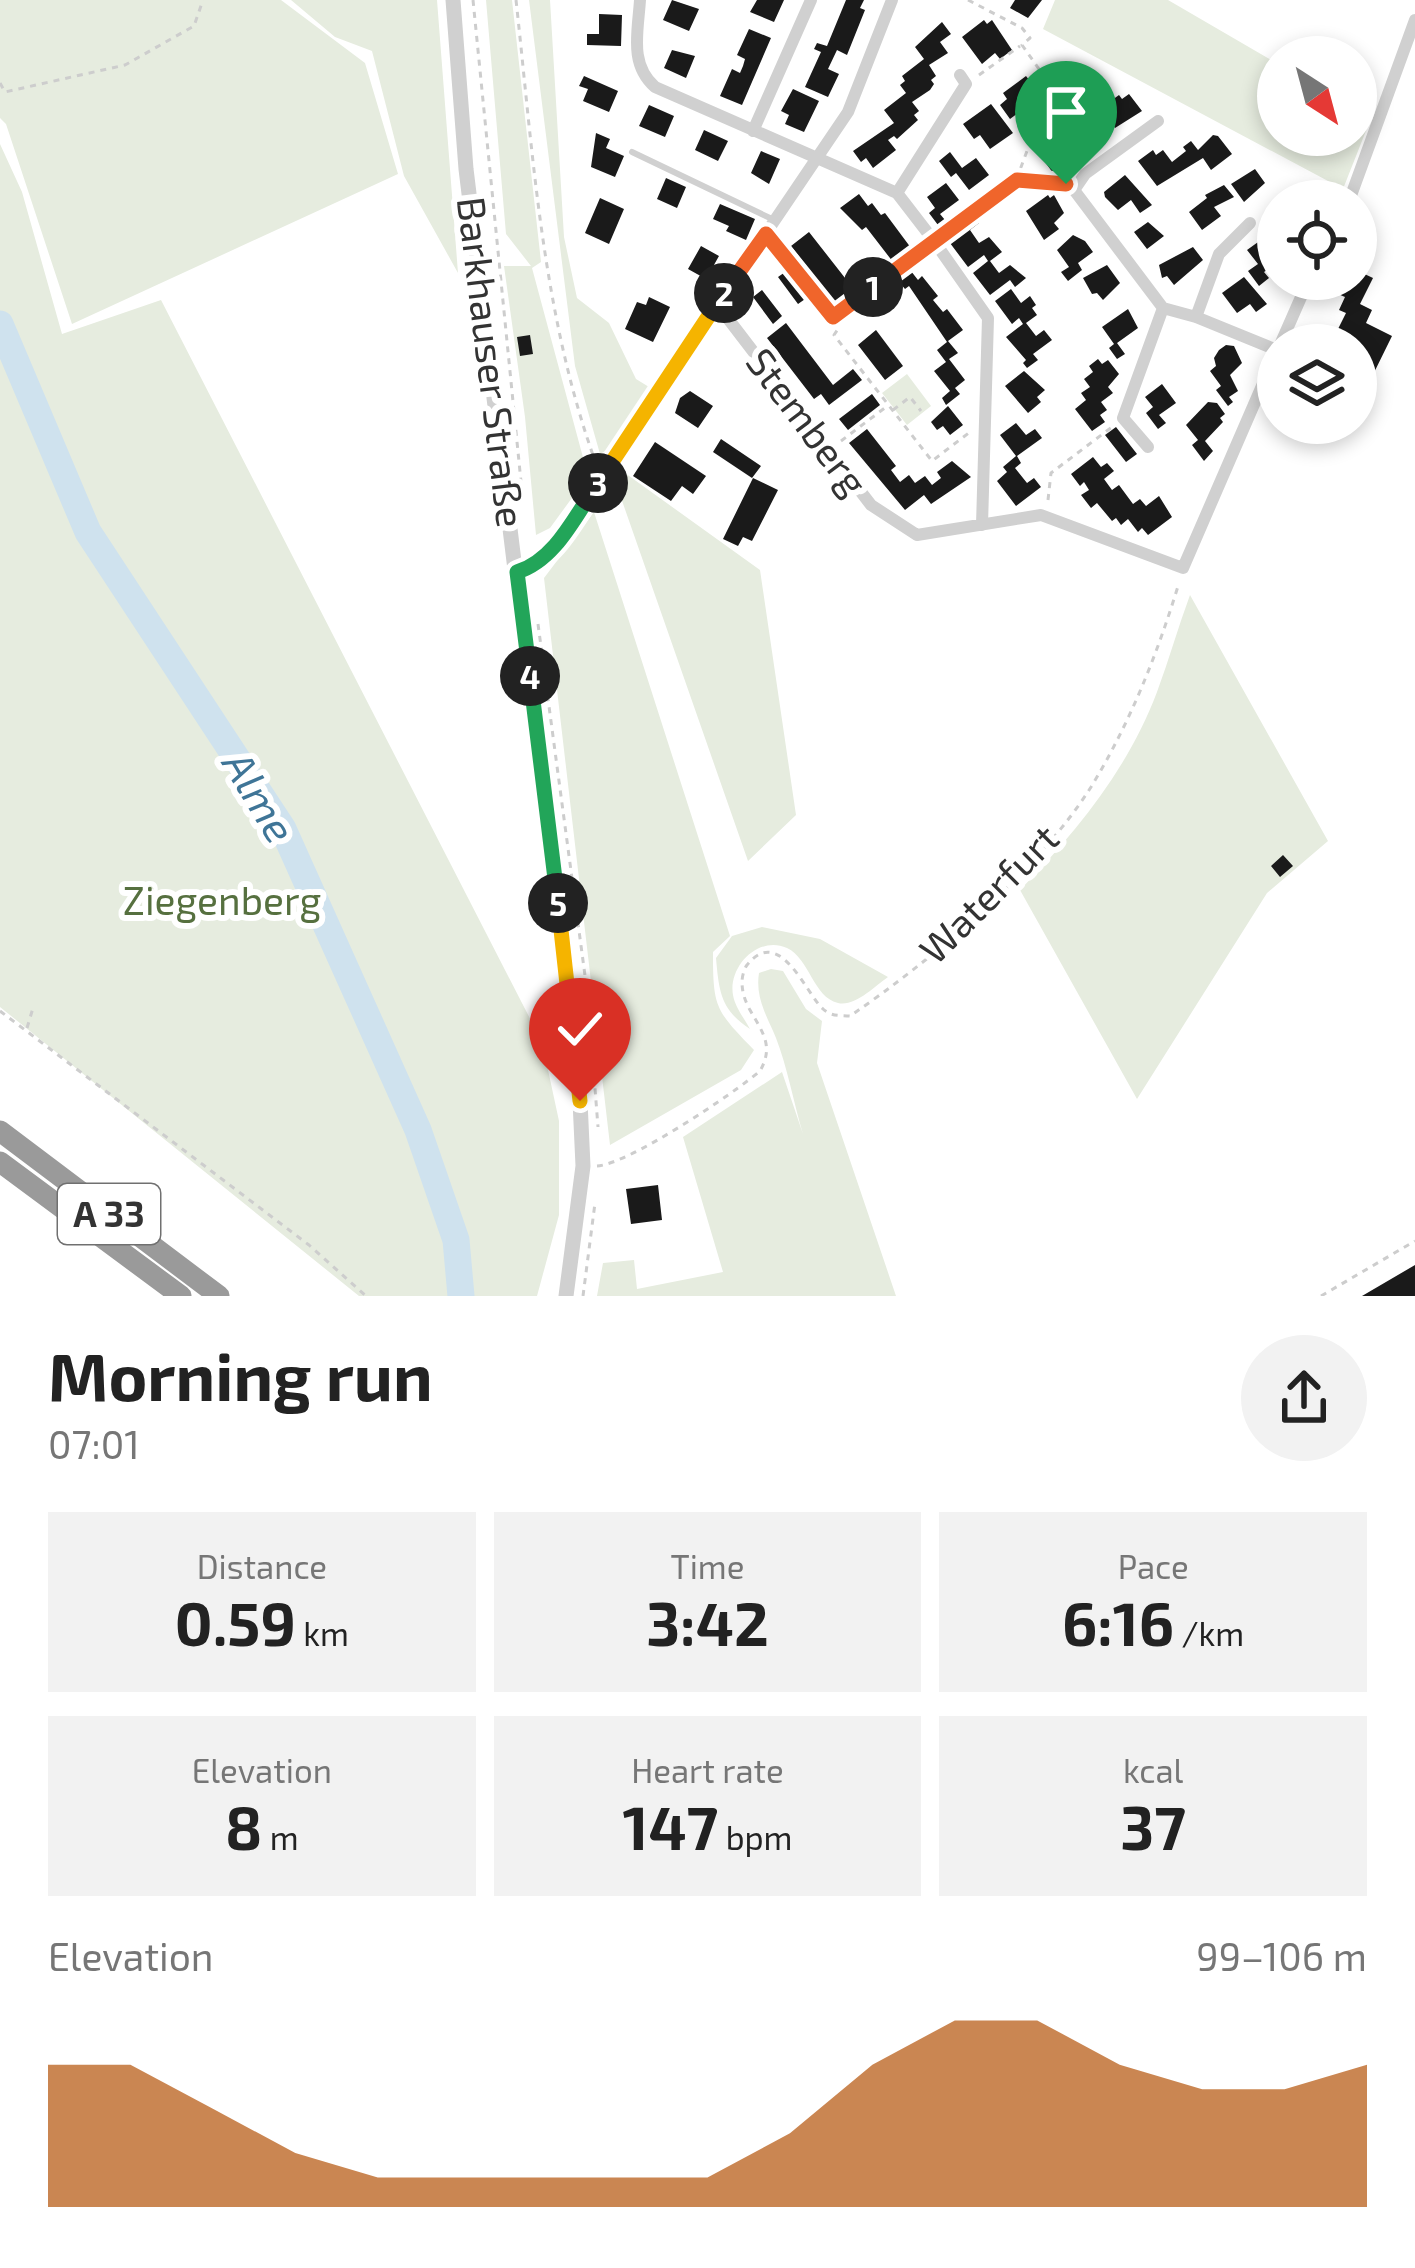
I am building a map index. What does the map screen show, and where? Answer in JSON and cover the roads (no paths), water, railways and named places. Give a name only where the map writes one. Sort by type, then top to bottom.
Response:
[{"type":"highway","name":"A 33","points":[[0,1131],[219,1296]]},
{"type":"highway","name":"A 33","points":[[0,1162],[181,1296]]},
{"type":"street","name":"Barkhauser Straße","points":[[453,0],[468,188],[580,1101],[583,1166],[566,1296]]},
{"type":"street","points":[[640,0],[637,59],[641,75],[656,87],[897,193],[988,318],[982,525]]},
{"type":"street","points":[[753,131],[812,0]]},
{"type":"street","name":"Stemberg","points":[[517,572],[537,564],[555,545],[818,160],[862,84],[892,0]]},
{"type":"street","points":[[1357,180],[1415,20]]},
{"type":"street","points":[[897,193],[963,80]]},
{"type":"street","points":[[1158,121],[1085,174],[1074,190],[1163,308],[1257,340]]},
{"type":"street","points":[[1196,316],[1219,254],[1250,223]]},
{"type":"street","name":"Stemberg","points":[[716,303],[871,505],[917,535],[1041,515],[1183,568],[1257,397]]},
{"type":"street","points":[[1148,447],[1124,418],[1163,308]]},
{"type":"lane","points":[[632,152],[776,220]]},
{"type":"waterway","name":"Alme","points":[[0,324],[88,532],[283,829],[418,1130],[456,1240],[461,1296]]},
{"type":"park label","name":"Ziegenberg","points":[[222,901]]}]
